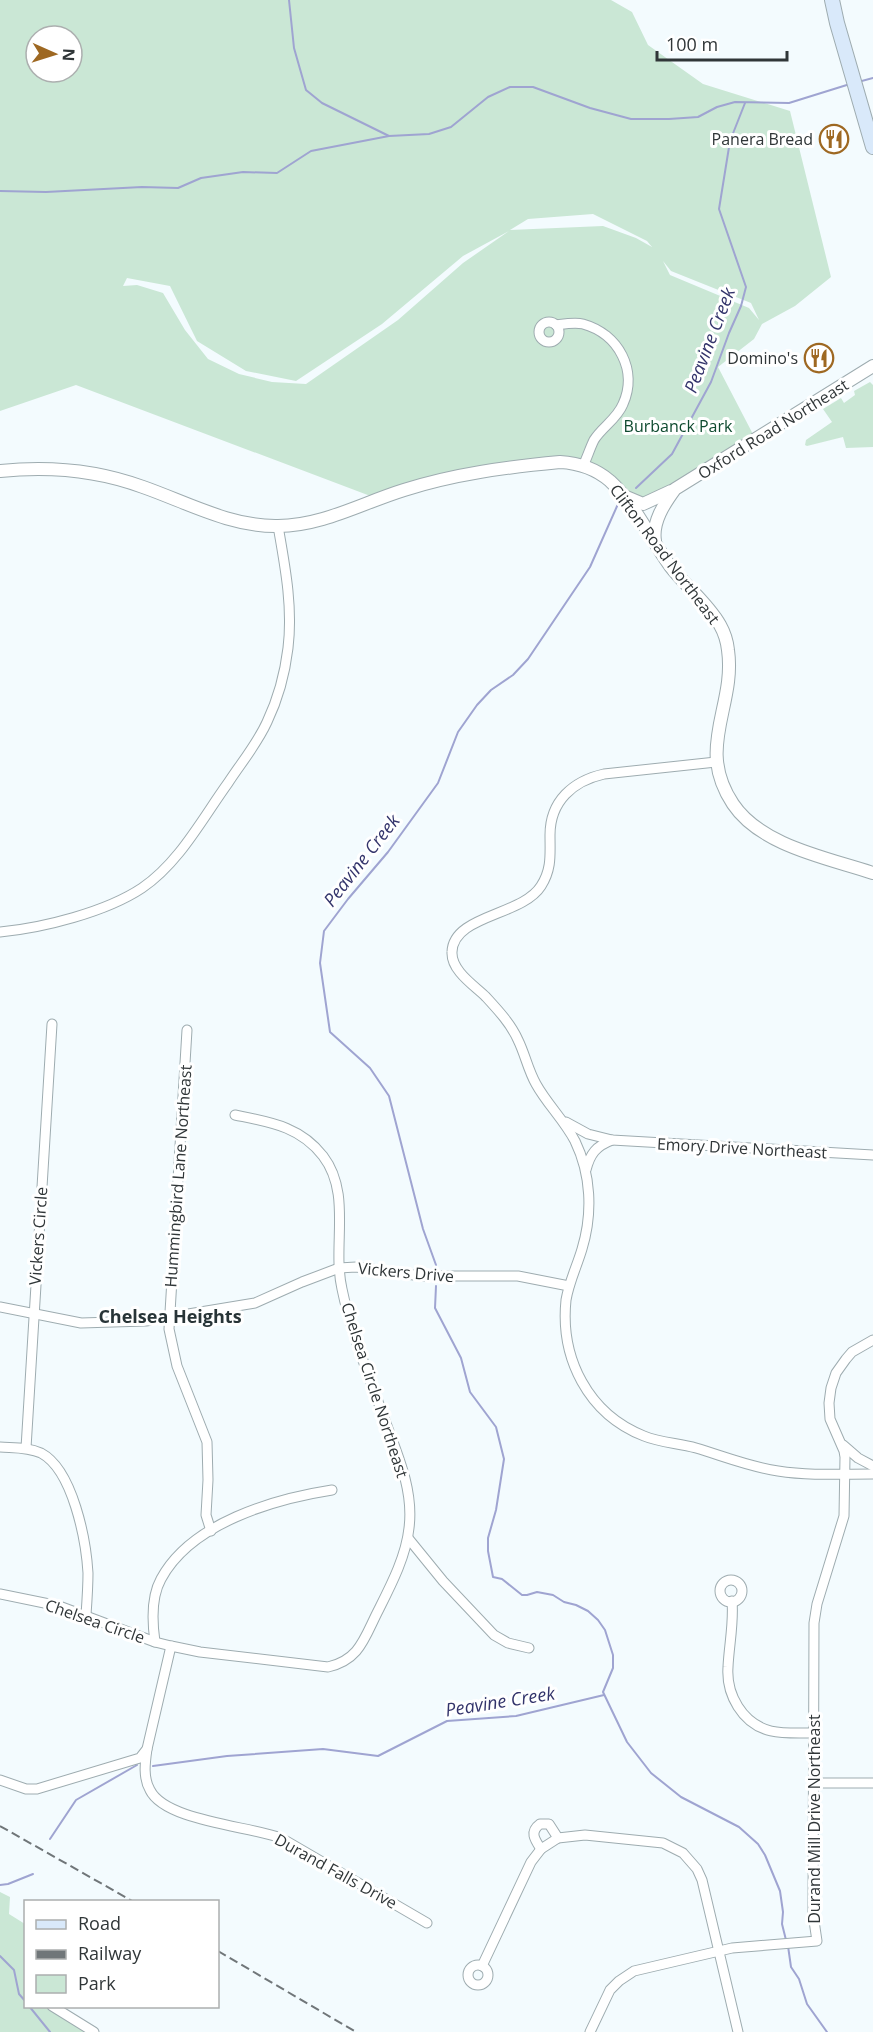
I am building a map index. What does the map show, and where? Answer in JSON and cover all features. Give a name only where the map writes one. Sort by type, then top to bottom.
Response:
[{"type":"main road","points":[[832,0],[873,147]]},
{"type":"street","points":[[555,325],[581,323],[592,327],[613,342],[626,362],[629,378],[625,400],[615,416],[595,439],[583,466]]},
{"type":"street","name":"Oxford Road Northeast","points":[[622,495],[643,504],[675,489],[872,367]]},
{"type":"street","name":"Clifton Road Northeast","points":[[0,471],[42,468],[72,470],[104,476],[141,486],[224,517],[253,524],[279,526],[324,519],[397,492],[450,477],[560,462],[583,466],[602,475],[622,495],[671,567],[712,614],[723,631],[727,645],[729,670],[718,728],[716,762],[722,783],[733,805],[758,829],[787,844],[873,873]]},
{"type":"street","name":"Oxford Road Northeast","points":[[655,541],[654,534],[658,518],[675,489]]},
{"type":"street","points":[[0,932],[32,928],[102,908],[140,890],[159,875],[175,857],[250,750],[272,710],[284,671],[288,648],[290,609],[279,526]]},
{"type":"street","points":[[716,762],[604,774],[593,776],[575,785],[562,797],[553,814],[550,832],[550,865],[537,891],[531,898],[510,910],[464,929],[454,943],[452,958],[458,970],[486,997],[508,1023],[542,1095],[574,1139],[586,1173],[589,1207],[587,1232],[569,1286],[565,1322],[570,1357],[589,1394],[608,1415],[651,1438],[689,1446],[763,1469],[810,1475],[873,1474]]},
{"type":"street","name":"Vickers Circle","points":[[26,1448],[52,1024]]},
{"type":"street","name":"Hummingbird Lane Northeast","points":[[187,1030],[169,1318],[170,1336],[177,1366],[207,1442],[206,1515],[211,1531]]},
{"type":"street","name":"Emory Drive Northeast","points":[[556,1112],[579,1130],[612,1140],[873,1155]]},
{"type":"street","name":"Chelsea Circle Northeast","points":[[155,1642],[200,1652],[308,1666],[328,1667],[342,1664],[352,1658],[365,1638],[383,1601],[408,1538],[410,1505],[405,1478],[349,1318],[341,1286],[338,1196],[333,1175],[323,1156],[308,1140],[294,1130],[235,1115]]},
{"type":"street","points":[[586,1173],[593,1152],[599,1146],[612,1140]]},
{"type":"street","name":"Vickers Drive","points":[[0,1306],[68,1321],[95,1324],[169,1318],[255,1303],[339,1268],[372,1268],[421,1276],[518,1276],[569,1286]]},
{"type":"street","points":[[873,1340],[852,1352],[840,1366],[833,1381],[829,1411],[832,1426],[841,1444],[858,1458],[873,1466]]},
{"type":"street","name":"Durand Mill Drive Northeast","points":[[590,2032],[607,1994],[614,1985],[640,1969],[719,1950],[817,1941],[813,1914],[815,1614],[843,1523],[845,1457],[841,1444]]},
{"type":"street","points":[[0,1448],[26,1448],[41,1453],[60,1469],[77,1513],[86,1558],[88,1579],[86,1615]]},
{"type":"street","points":[[155,1642],[153,1606],[161,1579],[182,1551],[226,1522],[282,1500],[332,1490]]},
{"type":"street","points":[[408,1538],[436,1573],[494,1635],[508,1643],[529,1648]]},
{"type":"street","name":"Chelsea Circle","points":[[0,1594],[59,1606],[155,1642]]},
{"type":"street","points":[[732,1601],[733,1623],[728,1682],[739,1708],[758,1726],[768,1731],[813,1733]]},
{"type":"street","name":"Durand Falls Drive","points":[[171,1646],[145,1764],[146,1781],[154,1796],[162,1804],[186,1815],[262,1831],[281,1838],[427,1923]]},
{"type":"street","points":[[0,1779],[26,1789],[47,1787],[110,1766],[134,1761],[140,1758],[147,1749]]},
{"type":"street","points":[[814,1783],[873,1783]]},
{"type":"street","points":[[542,1849],[534,1834],[540,1824],[549,1824],[558,1838]]},
{"type":"street","points":[[482,1966],[526,1871],[542,1849],[558,1838],[585,1835],[653,1841],[683,1853],[702,1880],[738,2032]]},
{"type":"street","points":[[54,2008],[94,2032]]},
{"type":"green space","name":"Burbanck Park","points":[[0,0],[611,0],[632,12],[648,45],[703,84],[790,111],[831,277],[795,306],[762,324],[754,339],[718,367],[756,440],[648,498],[638,499],[597,474],[551,466],[465,473],[373,497],[76,385],[0,411]],"holes":[[[593,214],[647,241],[652,247],[636,238],[603,226],[510,230],[528,219]],[[509,231],[463,263],[398,320],[306,384],[272,382],[239,374],[208,359],[185,330],[163,293],[137,285],[123,286],[127,278],[170,286],[197,341],[246,371],[296,381],[382,324],[463,256]],[[663,261],[671,271],[751,303],[759,320],[749,308],[670,275]]]},
{"type":"green space","points":[[870,382],[873,385],[873,447],[846,448],[843,437],[805,445],[806,440],[832,422],[823,409],[841,398],[844,403],[855,395],[854,391]]},
{"type":"green space","points":[[0,1892],[10,1897],[9,1914],[24,1923],[24,2008],[54,2008],[94,2032],[0,2032]]},
{"type":"waterway","points":[[289,0],[294,48],[306,90],[322,103],[389,136]]},
{"type":"waterway","name":"Peavine Creek","points":[[858,82],[873,78]]},
{"type":"waterway","points":[[0,191],[178,188],[201,178],[243,172],[277,173],[311,151],[389,136],[429,134],[451,127],[488,97],[510,87],[533,87],[590,108],[631,119],[669,119],[698,117],[717,107],[735,102],[789,103],[850,84]]},
{"type":"waterway","name":"Peavine Creek","points":[[636,488],[672,454],[711,382],[741,306],[746,287],[719,209],[730,141],[745,103]]},
{"type":"waterway","name":"Peavine Creek","points":[[436,1265],[423,1229],[389,1096],[370,1068],[330,1032],[320,963],[324,931],[388,852],[438,783],[458,732],[477,705],[491,690],[513,675],[528,659],[590,567],[618,504]]},
{"type":"waterway","name":"Peavine Creek","points":[[436,1286],[435,1308],[461,1358],[470,1392],[496,1427],[504,1459],[496,1510],[488,1538],[493,1577],[502,1579],[522,1595],[537,1592],[553,1595],[588,1611],[598,1620],[605,1630],[613,1655],[613,1668],[603,1692],[627,1742],[651,1773],[681,1797],[739,1827],[758,1844],[780,1891],[782,1924],[786,1940]]},
{"type":"waterway","name":"Peavine Creek","points":[[153,1766],[227,1756],[323,1749],[378,1756],[447,1721],[516,1716],[604,1695]]},
{"type":"waterway","name":"Peavine Creek","points":[[50,1839],[76,1800],[137,1765]]},
{"type":"waterway","name":"Peavine Creek","points":[[0,1885],[33,1874]]},
{"type":"waterway","points":[[788,1946],[791,1967],[799,1979],[807,2004],[827,2032]]},
{"type":"waterway","points":[[0,1956],[14,1970],[19,1994],[24,2000]]},
{"type":"waterway","points":[[31,2008],[50,2032]]},
{"type":"railway","points":[[0,1826],[130,1900]]},
{"type":"railway","points":[[219,1952],[356,2032]]},
{"type":"place","name":"Panera Bread","points":[[834,139]]},
{"type":"place","name":"Domino's","points":[[819,358]]},
{"type":"district","name":"Chelsea Heights","points":[[170,1316]]}]
